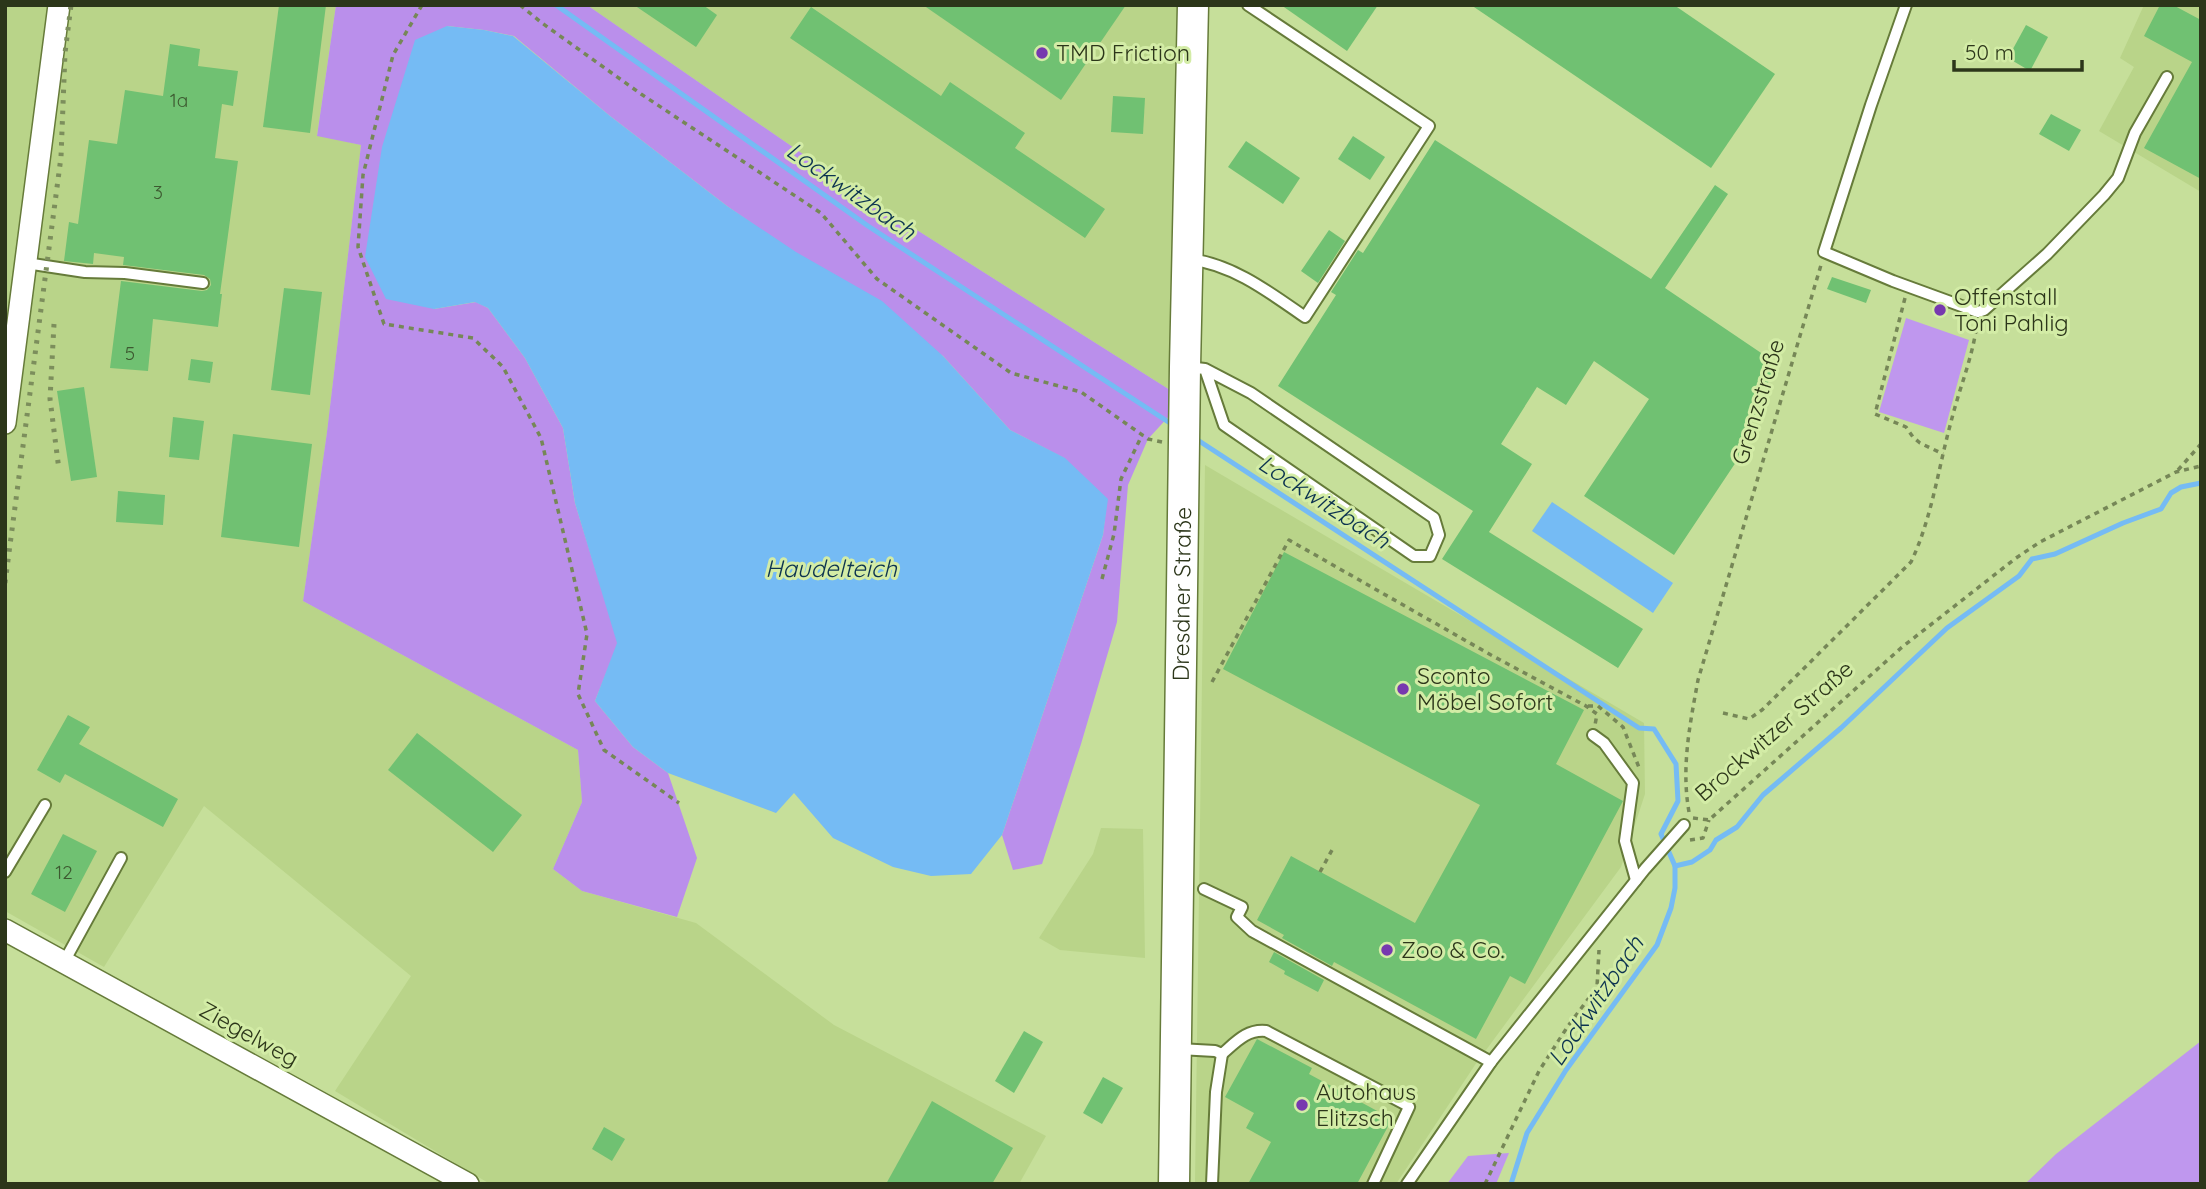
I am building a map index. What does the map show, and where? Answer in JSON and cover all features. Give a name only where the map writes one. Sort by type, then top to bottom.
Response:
[{"type":"main road","name":"Dresdner Straße","points":[[1174,1184],[1184,418],[1195,368],[1187,259],[1193,5]]},
{"type":"street","points":[[5,423],[59,5]]},
{"type":"street","name":"Ziegelweg","points":[[5,930],[468,1184]]},
{"type":"lane","points":[[1187,259],[1219,265],[1265,289],[1305,317],[1429,126],[1248,5]]},
{"type":"lane","points":[[1906,5],[1825,252],[1908,287],[1978,312],[1984,310],[2048,254],[2118,178],[2135,134],[2167,77]]},
{"type":"lane","points":[[26,263],[85,272],[125,273],[203,283]]},
{"type":"lane","points":[[1195,368],[1251,393],[1434,518],[1439,535],[1430,556],[1413,556],[1224,425],[1195,368]]},
{"type":"lane","points":[[1592,735],[1604,743],[1633,783],[1625,841],[1636,880]]},
{"type":"lane","points":[[5,872],[45,805]]},
{"type":"lane","name":"Brockwitzer Straße","points":[[1407,1184],[1491,1062],[1636,880],[1687,821]]},
{"type":"lane","points":[[64,962],[121,858]]},
{"type":"lane","points":[[1204,889],[1242,907],[1237,917],[1252,931],[1491,1062]]},
{"type":"lane","points":[[1212,1184],[1216,1092],[1222,1054],[1245,1034],[1255,1030],[1266,1031],[1409,1107],[1373,1184]]},
{"type":"lane","points":[[1176,1049],[1215,1051],[1222,1054]]},
{"type":"path","points":[[422,5],[393,55],[363,175],[358,247],[384,324],[473,338],[503,367],[541,438],[587,634],[578,694],[604,750],[679,803]]},
{"type":"path","points":[[520,5],[641,94],[821,213],[877,279],[1011,373],[1081,392],[1148,439],[1173,445],[1184,456]]},
{"type":"path","name":"Grenzstraße","points":[[1687,821],[1687,737],[1698,680],[1825,252]]},
{"type":"path","points":[[1908,287],[1875,414],[1906,427],[1920,443],[1943,454]]},
{"type":"path","points":[[1723,713],[1749,719],[1762,710],[1911,562],[1930,513],[1976,333],[1978,312]]},
{"type":"path","points":[[1102,579],[1114,534],[1121,479],[1142,435]]},
{"type":"path","points":[[2176,472],[2201,444]]},
{"type":"path","name":"Brockwitzer Straße","points":[[1687,821],[1709,820],[1901,648],[2016,558],[2040,542],[2176,472],[2201,466]]},
{"type":"path","points":[[1212,682],[1289,540],[1597,714]]},
{"type":"path","points":[[1586,706],[1598,706],[1623,727],[1641,769],[1633,783]]},
{"type":"path","points":[[1320,872],[1332,850]]},
{"type":"path","points":[[1485,1184],[1539,1071],[1597,987],[1599,948]]},
{"type":"shaded area","points":[[5,5],[336,5],[317,135],[361,145],[327,432],[303,601],[578,750],[582,802],[553,869],[582,891],[696,923],[834,1025],[1046,1136],[1019,1184],[490,1184],[335,1091],[411,976],[204,806],[104,967],[5,911]]},
{"type":"shaded area","points":[[336,5],[587,5],[871,201],[1170,390],[1171,414],[1148,439],[1128,485],[1117,622],[1042,864],[1013,870],[1002,835],[1103,535],[1107,499],[1064,458],[1010,430],[943,356],[727,206],[610,116],[514,36],[447,26],[374,202],[366,257],[434,309],[476,302],[488,308],[525,358],[563,428],[575,503],[618,643],[595,701],[633,747],[668,773],[697,858],[677,917],[582,891],[553,869],[582,802],[578,750],[303,601],[327,432],[361,145],[317,136]]},
{"type":"shaded area","points":[[587,5],[1179,5],[1170,390],[871,201]]},
{"type":"shaded area","points":[[2144,5],[2201,5],[2201,192],[2099,131],[2134,67],[2120,58]]},
{"type":"shaded area","points":[[1906,318],[1969,340],[1944,433],[1879,412]]},
{"type":"shaded area","points":[[1205,465],[1644,723],[1645,794],[1621,867],[1475,1065],[1396,1184],[1195,1184]]},
{"type":"shaded area","points":[[1101,828],[1143,829],[1145,958],[1060,950],[1039,938],[1093,854]]},
{"type":"shaded area","points":[[2201,1041],[2201,1184],[2025,1184],[2056,1154]]},
{"type":"shaded area","points":[[1509,1153],[1496,1184],[1447,1184],[1468,1156]]},
{"type":"water","name":"Haudelteich","points":[[447,26],[513,36],[610,116],[727,206],[796,252],[882,301],[943,356],[1010,430],[1065,458],[1108,499],[1103,535],[1002,835],[971,874],[931,876],[893,867],[833,838],[794,793],[776,813],[668,773],[633,747],[595,701],[617,643],[575,503],[563,428],[525,358],[488,308],[475,302],[434,309],[386,299],[365,257],[382,147],[415,40]]},
{"type":"water","points":[[1552,502],[1673,583],[1653,613],[1532,531]]},
{"type":"building","points":[[279,5],[326,5],[310,133],[263,127]]},
{"type":"building","points":[[634,5],[703,5],[717,15],[696,47]]},
{"type":"building","name":"TMD Friction","points":[[923,5],[1126,5],[1061,100]]},
{"type":"building","points":[[1281,5],[1378,5],[1347,51]]},
{"type":"building","points":[[1471,5],[1674,5],[1775,74],[1711,168]]},
{"type":"building","points":[[2160,5],[2173,5],[2201,20],[2201,179],[2144,148],[2192,62],[2144,36]]},
{"type":"building","points":[[811,7],[941,96],[950,82],[1025,133],[1015,148],[1105,209],[1085,238],[790,38]]},
{"type":"building","points":[[2026,25],[2048,37],[2030,71],[2008,58]]},
{"type":"building","points":[[170,44],[200,49],[198,66],[238,71],[233,106],[222,104],[215,158],[238,161],[218,327],[153,319],[148,371],[110,368],[121,281],[202,291],[211,285],[210,279],[204,275],[123,265],[124,257],[94,253],[93,264],[64,261],[69,222],[78,224],[89,140],[117,144],[125,90],[163,96]]},
{"type":"building","points":[[1113,96],[1145,98],[1143,134],[1111,132]]},
{"type":"building","points":[[2051,114],[2081,130],[2069,151],[2039,134]]},
{"type":"building","points":[[1353,136],[1385,157],[1370,180],[1338,159]]},
{"type":"building","points":[[1435,140],[1651,279],[1715,185],[1728,194],[1665,288],[1776,363],[1736,462],[1674,555],[1584,496],[1649,399],[1594,361],[1566,405],[1537,387],[1501,444],[1532,464],[1489,532],[1643,629],[1618,668],[1442,559],[1473,511],[1278,386],[1336,295],[1331,292],[1358,250],[1363,253]]},
{"type":"building","points":[[1246,141],[1300,178],[1283,204],[1228,167]]},
{"type":"building","points":[[1329,230],[1345,241],[1318,283],[1301,271]]},
{"type":"building","points":[[1832,277],[1871,290],[1866,303],[1827,289]]},
{"type":"building","points":[[284,288],[322,292],[310,395],[271,390]]},
{"type":"building","points":[[191,359],[213,362],[210,383],[188,380]]},
{"type":"building","points":[[84,387],[97,477],[71,481],[57,391]]},
{"type":"building","points":[[173,417],[204,421],[199,460],[169,457]]},
{"type":"building","points":[[233,434],[312,444],[299,547],[221,537]]},
{"type":"building","points":[[118,491],[165,495],[163,525],[116,522]]},
{"type":"building","points":[[1284,552],[1584,710],[1556,764],[1623,801],[1525,984],[1510,976],[1476,1039],[1334,962],[1332,966],[1282,938],[1284,935],[1257,920],[1291,856],[1415,923],[1480,805],[1223,669]]},
{"type":"building","points":[[68,715],[90,727],[79,744],[178,799],[163,827],[65,774],[60,783],[37,770]]},
{"type":"building","points":[[417,733],[522,815],[493,852],[388,770]]},
{"type":"building","points":[[63,834],[97,851],[65,912],[31,894]]},
{"type":"building","points":[[1274,952],[1324,980],[1318,992],[1284,974],[1285,971],[1269,962]]},
{"type":"building","points":[[1024,1031],[1043,1042],[1014,1093],[995,1081]]},
{"type":"building","name":"Autohaus Elitzsch","points":[[1257,1039],[1312,1068],[1309,1074],[1392,1119],[1357,1184],[1248,1184],[1271,1142],[1246,1128],[1254,1113],[1225,1097]]},
{"type":"building","points":[[1103,1077],[1123,1088],[1102,1124],[1083,1113]]},
{"type":"building","points":[[932,1101],[1013,1148],[992,1184],[886,1184]]},
{"type":"building","points":[[604,1127],[625,1139],[612,1161],[592,1149]]},
{"type":"waterway","name":"Lockwitzbach","points":[[556,5],[868,226],[1173,425]]},
{"type":"waterway","name":"Lockwitzbach","points":[[1193,437],[1639,728],[1654,729],[1676,764],[1678,801],[1661,834],[1675,866],[1675,888],[1671,908],[1657,945],[1566,1070],[1527,1133],[1511,1184]]},
{"type":"waterway","points":[[1675,866],[1692,862],[1710,850],[1716,840],[1737,827],[1763,795],[1841,728],[1947,628],[2019,576],[2032,559],[2055,554],[2161,509],[2171,493],[2181,487],[2201,483]]},
{"type":"railway","points":[[5,583],[61,157],[65,53],[71,5]]},
{"type":"railway","points":[[54,324],[50,399],[59,470]]},
{"type":"place","name":"TMD Friction","points":[[1042,53]]},
{"type":"place","name":"Offenstall Toni Pahlig","points":[[1940,310]]},
{"type":"place","name":"Sconto Möbel Sofort","points":[[1403,689]]},
{"type":"place","name":"Zoo & Co.","points":[[1387,950]]},
{"type":"place","name":"Autohaus Elitzsch","points":[[1302,1105]]}]
